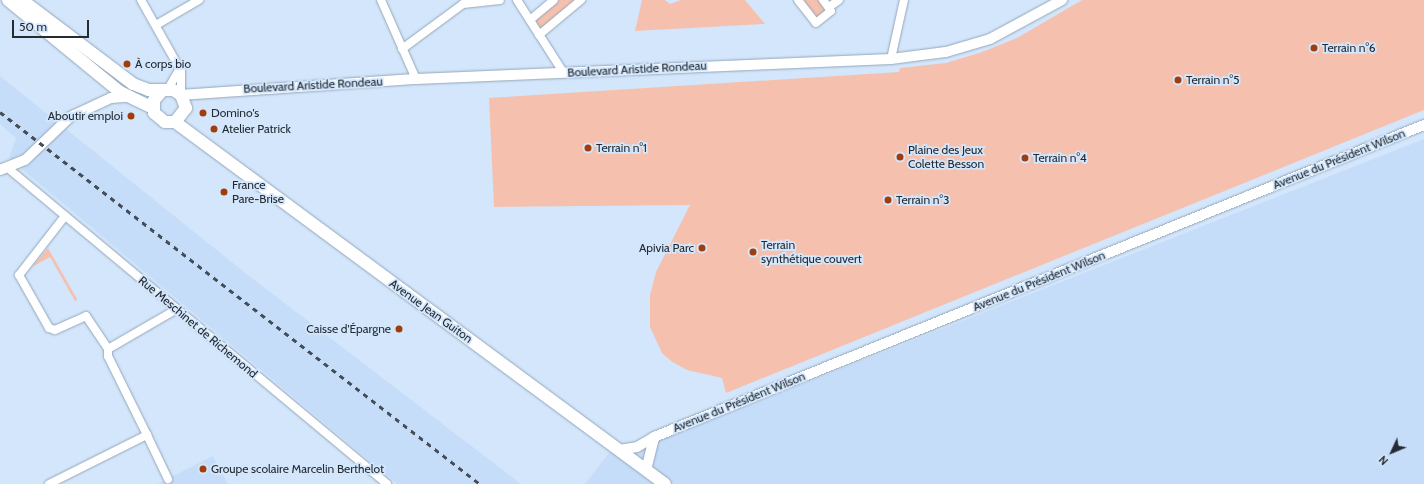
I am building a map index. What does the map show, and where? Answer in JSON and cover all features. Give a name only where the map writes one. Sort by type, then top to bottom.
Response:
[{"type":"main road","points":[[8,0],[113,93],[153,108],[160,120],[175,122],[185,110],[181,95],[165,90],[139,86],[22,0]]},
{"type":"main road","points":[[153,108],[154,100],[165,90]]},
{"type":"main road","name":"Avenue Jean Guiton","points":[[185,110],[197,138]]},
{"type":"main road","name":"Avenue Jean Guiton","points":[[175,122],[665,484]]},
{"type":"street","points":[[141,0],[180,68],[181,95]]},
{"type":"street","points":[[156,25],[199,0]]},
{"type":"street","points":[[381,0],[416,79]]},
{"type":"street","points":[[402,49],[463,4],[500,0]]},
{"type":"street","points":[[517,0],[563,72]]},
{"type":"street","points":[[530,20],[554,0]]},
{"type":"street","points":[[539,35],[581,0]]},
{"type":"street","points":[[798,0],[816,23],[831,11],[826,3],[839,0]]},
{"type":"street","points":[[891,59],[904,0]]},
{"type":"street","name":"Boulevard Aristide Rondeau","points":[[181,95],[416,79],[891,59],[946,52],[990,39],[1062,0]]},
{"type":"street","points":[[165,90],[180,68]]},
{"type":"street","points":[[5,170],[25,160],[62,122],[113,93],[120,81],[131,88],[139,86]]},
{"type":"street","points":[[185,110],[199,93]]},
{"type":"street","name":"Avenue du Président Wilson","points":[[620,450],[637,447],[654,437],[1424,125]]},
{"type":"street","name":"Rue Meschinet de Richemond","points":[[5,170],[65,216],[388,484]]},
{"type":"street","points":[[65,216],[19,275],[48,328],[55,330],[86,316],[108,349],[108,356],[168,479]]},
{"type":"street","points":[[108,349],[177,309]]},
{"type":"street","points":[[49,484],[147,436]]},
{"type":"street","points":[[646,470],[654,437]]},
{"type":"shaded area","points":[[554,0],[581,0],[539,35],[530,20]]},
{"type":"shaded area","points":[[642,0],[665,0],[670,4],[681,0],[745,0],[765,24],[635,31]]},
{"type":"shaded area","points":[[798,0],[822,0],[831,11],[816,23]]},
{"type":"shaded area","name":"Plaine des Jeux Colette Besson","points":[[1082,0],[1424,0],[1424,110],[726,393],[722,378],[687,370],[671,361],[662,353],[650,327],[650,295],[656,272],[690,205],[494,207],[489,98],[899,72],[900,68],[946,63],[982,52],[1017,38]]},
{"type":"shaded area","points":[[0,76],[244,272],[521,484],[397,484],[9,158],[16,138],[0,124]]},
{"type":"shaded area","points":[[1424,139],[1424,484],[585,484],[612,449],[642,447]]},
{"type":"shaded area","points":[[48,248],[77,300],[75,301],[50,257],[32,267]]},
{"type":"shaded area","name":"Groupe scolaire Marcelin Berthelot","points":[[213,456],[228,484],[157,484]]},
{"type":"railway","points":[[0,112],[480,484]]},
{"type":"place","name":"Terrain n°6","points":[[1314,48]]},
{"type":"place","name":"À corps bio","points":[[127,64]]},
{"type":"place","name":"Terrain n°5","points":[[1178,80]]},
{"type":"place","name":"Domino's","points":[[203,113]]},
{"type":"place","name":"Aboutir emploi","points":[[131,116]]},
{"type":"place","name":"Atelier Patrick","points":[[214,129]]},
{"type":"place","name":"Terrain n°1","points":[[588,148]]},
{"type":"place","name":"Plaine des Jeux Colette Besson","points":[[900,157]]},
{"type":"place","name":"Terrain n°4","points":[[1025,158]]},
{"type":"place","name":"France Pare-Brise","points":[[224,192]]},
{"type":"place","name":"Terrain n°3","points":[[888,200]]},
{"type":"place","name":"Apivia Parc","points":[[702,248]]},
{"type":"place","name":"Terrain synthétique couvert","points":[[753,252]]},
{"type":"place","name":"Caisse d'Épargne","points":[[399,329]]},
{"type":"place","name":"Groupe scolaire Marcelin Berthelot","points":[[203,469]]}]
